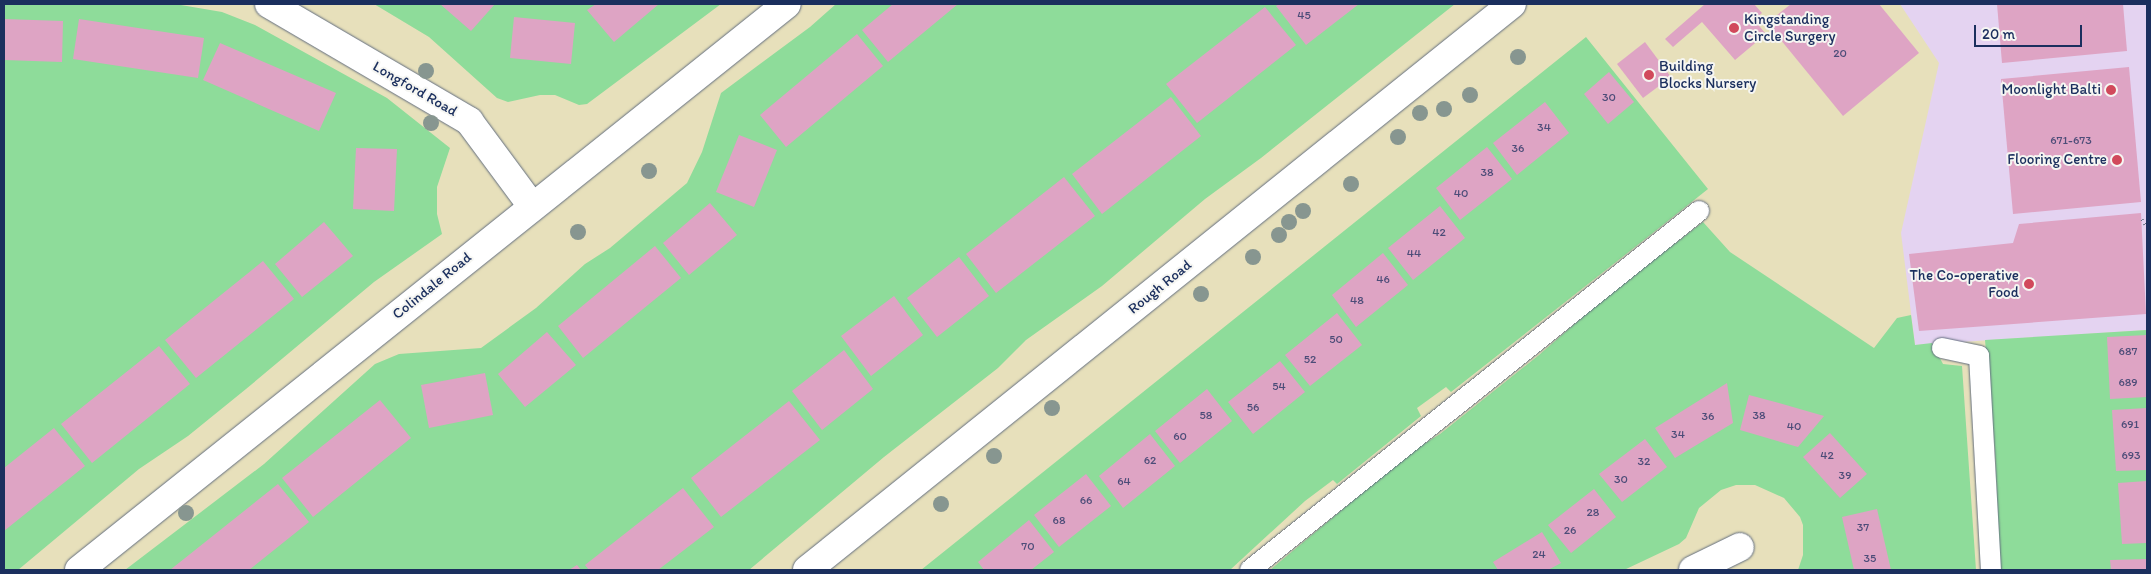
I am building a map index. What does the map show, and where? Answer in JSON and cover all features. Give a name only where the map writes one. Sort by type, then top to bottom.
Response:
[{"type":"street","name":"Longford Road","points":[[269,4],[469,121],[532,206]]},
{"type":"street","name":"Colindale Road","points":[[79,570],[787,4]]},
{"type":"street","name":"Rough Road","points":[[807,570],[1512,4]]},
{"type":"street","points":[[1693,570],[1740,546]]},
{"type":"lane","points":[[1250,570],[1699,211]]},
{"type":"lane","points":[[1942,348],[1979,356],[1991,570]]},
{"type":"path","points":[[2142,219],[2145,224]]},
{"type":"shaded area","points":[[1900,4],[2147,4],[2147,330],[1915,345],[1901,233],[1939,63]]},
{"type":"green space","points":[[4,4],[175,4],[222,12],[255,25],[387,98],[450,148],[437,187],[437,214],[442,234],[374,282],[188,436],[139,469],[18,570],[4,570]]},
{"type":"green space","points":[[374,4],[721,4],[587,104],[579,105],[555,95],[540,95],[508,102],[497,98],[429,37]]},
{"type":"green space","points":[[836,4],[1455,4],[1261,158],[1205,199],[1102,286],[1026,340],[998,368],[884,457],[749,570],[125,570],[264,464],[375,364],[399,354],[481,348],[536,308],[585,264],[610,248],[687,183],[702,152],[721,93],[810,27]]},
{"type":"green space","points":[[1586,37],[1708,189],[1451,392],[1446,387],[1417,408],[1421,416],[1337,484],[1333,480],[1305,501],[1230,570],[921,570]]},
{"type":"green space","points":[[1703,222],[1730,252],[1874,348],[1897,318],[1911,315],[1915,345],[1932,343],[1943,364],[1962,366],[1976,570],[1798,570],[1803,555],[1803,525],[1800,517],[1784,498],[1755,485],[1736,485],[1721,490],[1699,508],[1686,538],[1679,544],[1624,570],[1270,570],[1411,452],[1440,434],[1539,355],[1610,293]]},
{"type":"green space","points":[[2147,330],[2147,570],[2000,570],[1995,452],[1985,340]]},
{"type":"building","points":[[440,4],[495,4],[471,31]]},
{"type":"building","points":[[596,4],[659,4],[614,42],[587,10]]},
{"type":"building","points":[[893,4],[958,4],[888,62],[862,30]]},
{"type":"building","points":[[1279,4],[1359,4],[1306,45],[1276,6]]},
{"type":"building","name":"Kingstanding Circle Surgery","points":[[1705,4],[1754,4],[1762,13],[1754,20],[1766,34],[1735,60],[1702,22],[1673,47],[1665,39]]},
{"type":"building","points":[[1791,4],[1879,4],[1919,53],[1843,116],[1767,23]]},
{"type":"building","points":[[1997,4],[2123,4],[2127,51],[2002,63]]},
{"type":"building","points":[[1265,7],[1296,45],[1197,123],[1166,84]]},
{"type":"building","points":[[514,17],[575,23],[571,64],[510,58]]},
{"type":"building","points":[[4,19],[63,21],[62,62],[4,60]]},
{"type":"building","points":[[79,19],[204,38],[198,78],[73,59]]},
{"type":"building","points":[[857,34],[883,66],[786,147],[760,115]]},
{"type":"building","points":[[1645,42],[1671,77],[1643,98],[1617,64]]},
{"type":"building","points":[[220,43],[336,93],[319,131],[203,80]]},
{"type":"building","points":[[2129,67],[2141,202],[2013,214],[2001,79]]},
{"type":"building","points":[[1609,72],[1634,102],[1608,124],[1584,94]]},
{"type":"building","points":[[1171,97],[1201,136],[1102,214],[1072,174]]},
{"type":"building","points":[[1545,102],[1569,133],[1517,175],[1493,143]]},
{"type":"building","points":[[739,135],[777,150],[754,207],[716,192]]},
{"type":"building","points":[[1487,147],[1512,179],[1460,220],[1436,188]]},
{"type":"building","points":[[356,148],[397,149],[394,211],[353,209]]},
{"type":"building","points":[[1064,177],[1095,216],[996,293],[966,254]]},
{"type":"building","points":[[710,203],[737,235],[689,275],[663,243]]},
{"type":"building","points":[[1440,206],[1465,238],[1413,280],[1388,248]]},
{"type":"building","name":"The Co-operative Food","points":[[2141,213],[2146,314],[1919,331],[1909,254],[2013,243],[2019,224]]},
{"type":"building","points":[[324,222],[353,256],[302,297],[275,264]]},
{"type":"building","points":[[655,246],[681,278],[583,358],[558,326]]},
{"type":"building","points":[[1383,253],[1408,285],[1356,327],[1332,295]]},
{"type":"building","points":[[959,257],[989,296],[937,337],[907,298]]},
{"type":"building","points":[[263,261],[294,299],[196,378],[165,340]]},
{"type":"building","points":[[894,296],[923,335],[871,376],[841,336]]},
{"type":"building","points":[[1337,313],[1362,345],[1310,386],[1285,355]]},
{"type":"building","points":[[547,332],[576,365],[525,407],[498,374]]},
{"type":"building","points":[[2147,335],[2147,397],[2110,399],[2107,337]]},
{"type":"building","points":[[159,346],[190,384],[92,463],[61,424]]},
{"type":"building","points":[[844,350],[873,389],[822,430],[792,391]]},
{"type":"building","points":[[1280,361],[1305,392],[1253,434],[1228,402]]},
{"type":"building","points":[[485,373],[493,415],[429,428],[421,385]]},
{"type":"building","points":[[1727,383],[1733,423],[1675,458],[1655,428]]},
{"type":"building","points":[[1207,389],[1232,421],[1180,463],[1155,431]]},
{"type":"building","points":[[1749,395],[1824,416],[1798,447],[1740,430]]},
{"type":"building","points":[[380,400],[411,438],[313,517],[282,478]]},
{"type":"building","points":[[789,401],[820,440],[721,517],[691,478]]},
{"type":"building","points":[[2147,408],[2147,470],[2116,471],[2112,410]]},
{"type":"building","points":[[54,428],[85,466],[4,531],[4,468]]},
{"type":"building","points":[[1830,433],[1867,474],[1840,498],[1803,457]]},
{"type":"building","points":[[1150,434],[1175,466],[1123,508],[1099,476]]},
{"type":"building","points":[[1645,439],[1667,467],[1622,502],[1599,474]]},
{"type":"building","points":[[1086,474],[1111,506],[1059,547],[1034,515]]},
{"type":"building","points":[[2147,481],[2147,543],[2122,544],[2118,483]]},
{"type":"building","points":[[278,484],[309,522],[249,570],[170,570]]},
{"type":"building","points":[[683,488],[714,527],[658,570],[589,570],[585,565]]},
{"type":"building","points":[[1594,489],[1616,517],[1571,553],[1548,525]]},
{"type":"building","points":[[1877,509],[1891,570],[1854,570],[1842,517]]},
{"type":"building","points":[[1029,520],[1054,552],[1031,570],[984,570],[978,562]]},
{"type":"building","points":[[1542,532],[1561,563],[1548,570],[1498,570],[1493,562]]},
{"type":"building","points":[[2147,559],[2147,570],[2111,570],[2110,560]]},
{"type":"building","points":[[577,565],[581,570],[569,570]]},
{"type":"place","name":"Kingstanding Circle Surgery","points":[[1734,28]]},
{"type":"place","name":"Building Blocks Nursery","points":[[1649,75]]},
{"type":"place","name":"Moonlight Balti","points":[[2111,90]]},
{"type":"place","name":"Flooring Centre","points":[[2117,160]]},
{"type":"place","name":"The Co-operative Food","points":[[2029,284]]}]
